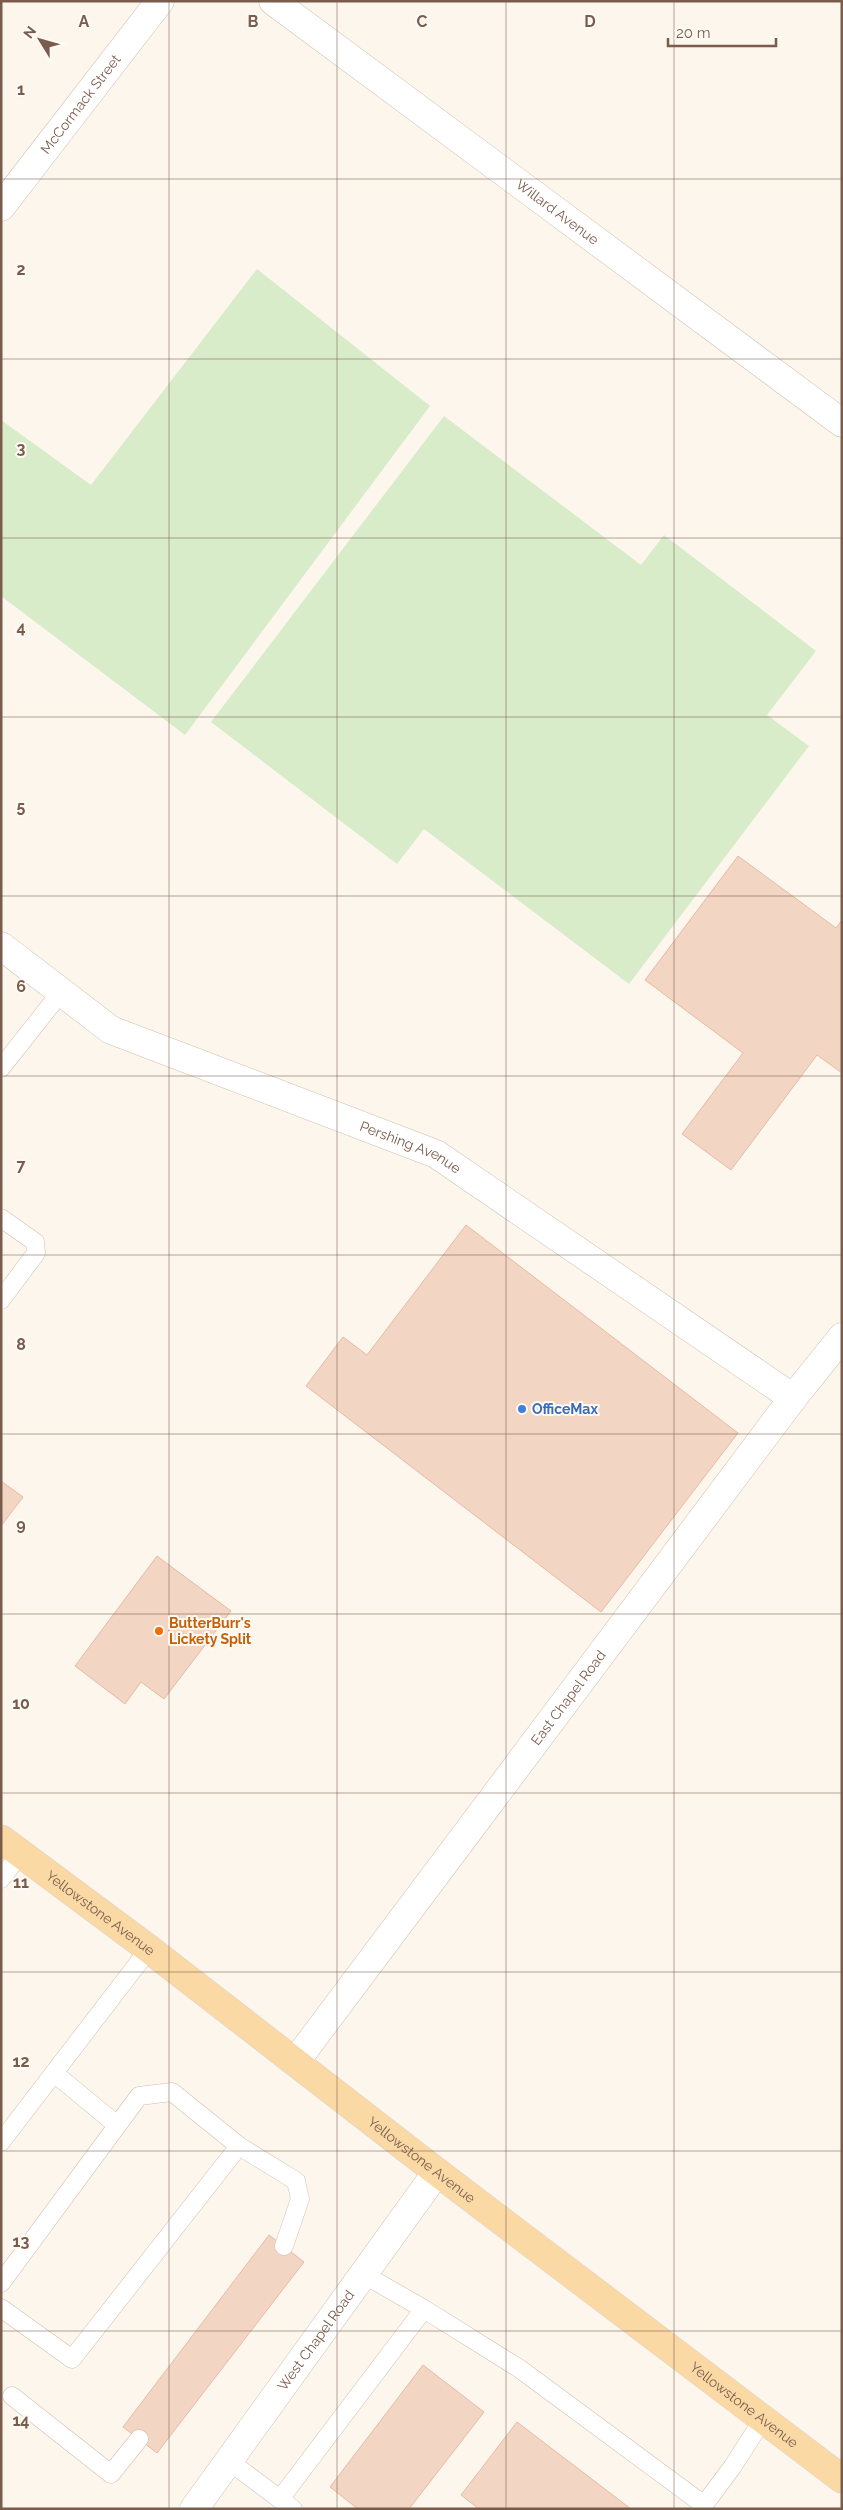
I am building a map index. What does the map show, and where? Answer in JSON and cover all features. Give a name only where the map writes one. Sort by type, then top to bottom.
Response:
[{"type":"main road","name":"Yellowstone Avenue","points":[[10,1846],[149,1949],[437,2172],[842,2479]]},
{"type":"street","name":"McCormack Street","points":[[1,207],[160,1]]},
{"type":"street","name":"Willard Avenue","points":[[273,1],[842,423]]},
{"type":"street","name":"Pershing Avenue","points":[[1,946],[111,1030],[436,1154],[793,1398]]},
{"type":"street","name":"East Chapel Road","points":[[296,2061],[793,1398],[842,1337]]},
{"type":"street","name":"West Chapel Road","points":[[194,2509],[437,2172]]},
{"type":"lane","points":[[1,1068],[61,992]]},
{"type":"lane","points":[[1,1218],[35,1242],[36,1253],[1,1300]]},
{"type":"lane","points":[[1,1879],[10,1846]]},
{"type":"lane","points":[[1,2142],[149,1949]]},
{"type":"lane","points":[[54,2073],[117,2125]]},
{"type":"lane","points":[[1,2283],[139,2096],[172,2092],[240,2146],[296,2182],[300,2199],[284,2246]]},
{"type":"lane","points":[[1,2308],[72,2359],[240,2146]]},
{"type":"lane","points":[[364,2274],[520,2369],[702,2507],[733,2466],[763,2419]]},
{"type":"lane","points":[[229,2461],[287,2504],[424,2309]]},
{"type":"lane","points":[[12,2396],[111,2474],[139,2438]]},
{"type":"green space","points":[[257,269],[430,406],[185,735],[1,596],[1,420],[91,485]]},
{"type":"green space","points":[[444,416],[641,565],[664,535],[816,651],[767,715],[809,746],[629,984],[424,829],[397,864],[211,722]]},
{"type":"building","points":[[738,856],[836,928],[842,920],[842,1073],[817,1055],[731,1170],[682,1134],[743,1053],[645,980]]},
{"type":"building","name":"OfficeMax","points":[[466,1225],[738,1433],[601,1612],[306,1386],[343,1337],[367,1355]]},
{"type":"building","points":[[1,1481],[23,1497],[1,1526]]},
{"type":"building","points":[[157,1556],[231,1611],[164,1699],[141,1682],[125,1704],[75,1666]]},
{"type":"building","points":[[269,2235],[304,2262],[157,2453],[123,2427]]},
{"type":"building","points":[[423,2365],[484,2412],[409,2509],[358,2509],[330,2487]]},
{"type":"building","points":[[517,2422],[631,2509],[479,2509],[461,2495]]},
{"type":"place","name":"OfficeMax","points":[[522,1409]]},
{"type":"place","name":"ButterBurr's Lickety Split","points":[[159,1631]]}]
